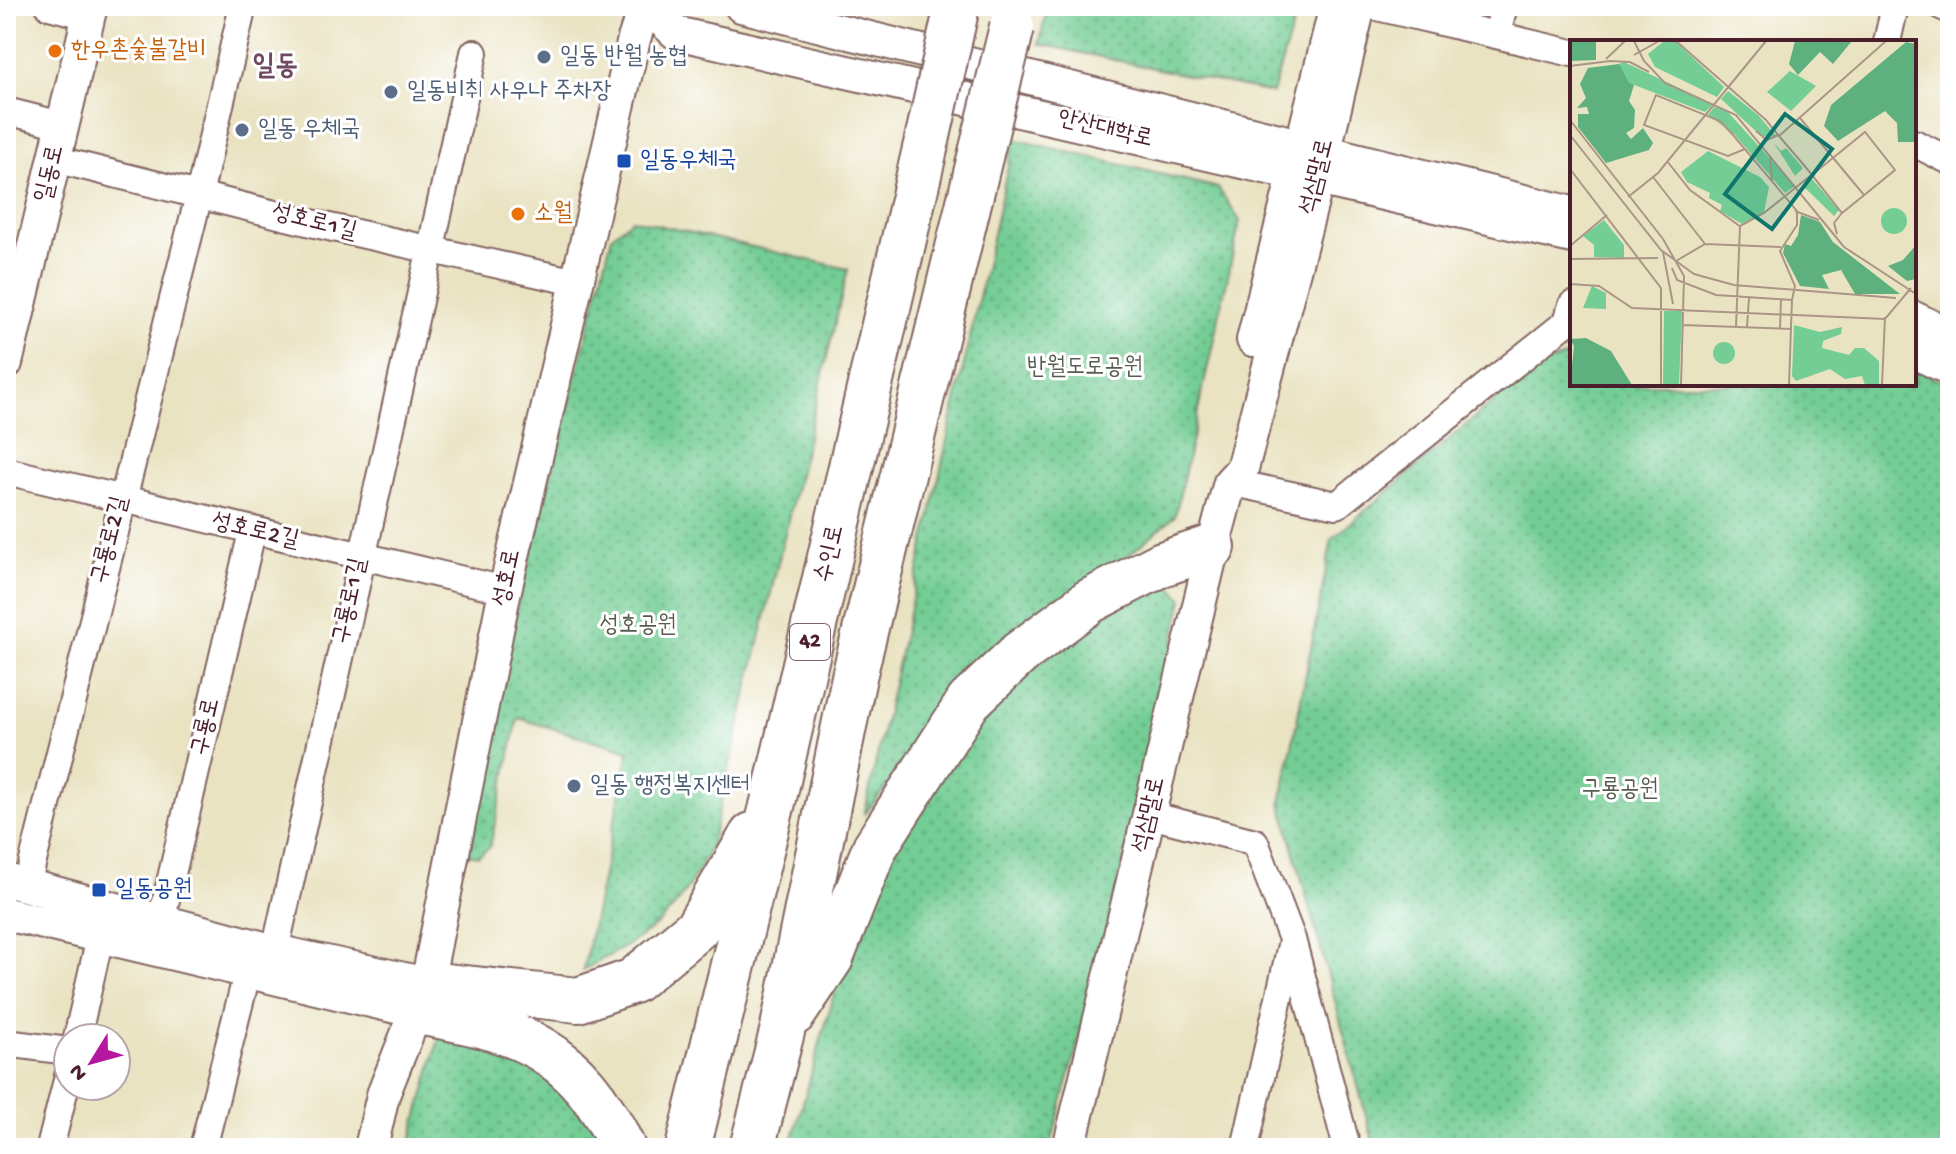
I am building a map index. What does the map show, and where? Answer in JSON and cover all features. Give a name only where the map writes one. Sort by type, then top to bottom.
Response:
[{"type":"highway","name":"수인로","points":[[688,1148],[773,802],[956,8]]},
{"type":"highway","name":"42","points":[[752,1148],[782,1032],[854,677],[1015,17]]},
{"type":"highway","points":[[782,1032],[831,958],[875,847],[969,701],[1020,653],[1090,601],[1162,564],[1213,547]]},
{"type":"highway","points":[[422,998],[578,1000],[633,981],[697,928],[773,802]]},
{"type":"highway","points":[[422,998],[468,1021],[520,1035],[554,1056],[589,1090],[623,1148]]},
{"type":"street","name":"일동로","points":[[6,363],[90,11],[49,6]]},
{"type":"street","points":[[199,195],[243,6]]},
{"type":"street","name":"안산대학로","points":[[646,6],[676,33],[1570,213]]},
{"type":"street","name":"성호로","points":[[371,1148],[383,1095],[422,998],[505,590],[634,39],[646,6]]},
{"type":"street","name":"안산대학로","points":[[741,6],[1570,236]]},
{"type":"street","name":"석삼말로","points":[[1069,1148],[1213,547],[1230,482],[1242,469],[1310,162],[1336,6]]},
{"type":"street","name":"석삼말로","points":[[1310,162],[1359,6]]},
{"type":"street","points":[[1373,6],[1570,53]]},
{"type":"street","points":[[1497,35],[1504,6]]},
{"type":"street","points":[[1887,40],[1895,6]]},
{"type":"street","points":[[1941,6],[1950,10]]},
{"type":"street","points":[[429,251],[474,53]]},
{"type":"street","name":"일동로","points":[[6,111],[62,125]]},
{"type":"street","points":[[1916,144],[1950,161]]},
{"type":"street","name":"성호로1길","points":[[54,159],[429,251],[576,282]]},
{"type":"street","name":"구룡로2길","points":[[16,883],[121,499],[199,195]]},
{"type":"street","name":"구룡로1길","points":[[275,951],[429,251]]},
{"type":"street","points":[[1230,482],[1337,505],[1567,322],[1570,312]]},
{"type":"street","points":[[1916,319],[1950,335]]},
{"type":"street","points":[[1916,353],[1950,369]]},
{"type":"street","name":"성호로2길","points":[[6,471],[505,590]]},
{"type":"street","name":"구룡로","points":[[161,921],[252,532]]},
{"type":"street","points":[[1150,815],[1255,842],[1292,939],[1347,1148]]},
{"type":"street","points":[[16,883],[275,951],[422,998]]},
{"type":"street","points":[[6,914],[247,974],[422,998]]},
{"type":"street","points":[[81,1022],[100,937]]},
{"type":"street","points":[[1245,1148],[1292,939]]},
{"type":"street","points":[[203,1148],[247,974]]},
{"type":"street","points":[[6,1043],[52,1049]]},
{"type":"street","points":[[50,1148],[62,1102]]},
{"type":"green space","points":[[1048,6],[1299,6],[1272,93],[1039,44]]},
{"type":"green space","name":"반월도로공원","points":[[1014,139],[1218,188],[1240,221],[1175,516],[1111,570],[987,662],[864,815]]},
{"type":"green space","name":"성호공원","points":[[632,219],[848,269],[710,848],[684,893],[659,922],[583,970],[629,751],[518,718],[490,847],[478,856],[455,851],[612,236]]},
{"type":"green space","name":"구룡공원","points":[[1570,356],[1570,386],[1916,386],[1916,369],[1950,385],[1950,1148],[1375,1148],[1281,803],[1332,539],[1535,366]]},
{"type":"green space","points":[[1161,575],[1183,599],[1105,942],[1050,1148],[790,1148],[844,959],[890,858],[972,713]]},
{"type":"green space","points":[[450,1021],[549,1062],[613,1148],[409,1148],[439,1038]]},
{"type":"place","name":"한우촌숯불갈비","points":[[55,51]]},
{"type":"place","name":"일동 반월 농협","points":[[544,57]]},
{"type":"place","name":"일동비취 사우나 주차장","points":[[391,92]]},
{"type":"place","name":"일동 우체국","points":[[242,130]]},
{"type":"place","name":"일동우체국","points":[[624,161]]},
{"type":"place","name":"소월","points":[[518,214]]},
{"type":"place","name":"일동 행정복지센터","points":[[574,786]]},
{"type":"place","name":"일동공원","points":[[99,890]]},
{"type":"district","name":"일동","points":[[275,67]]}]
